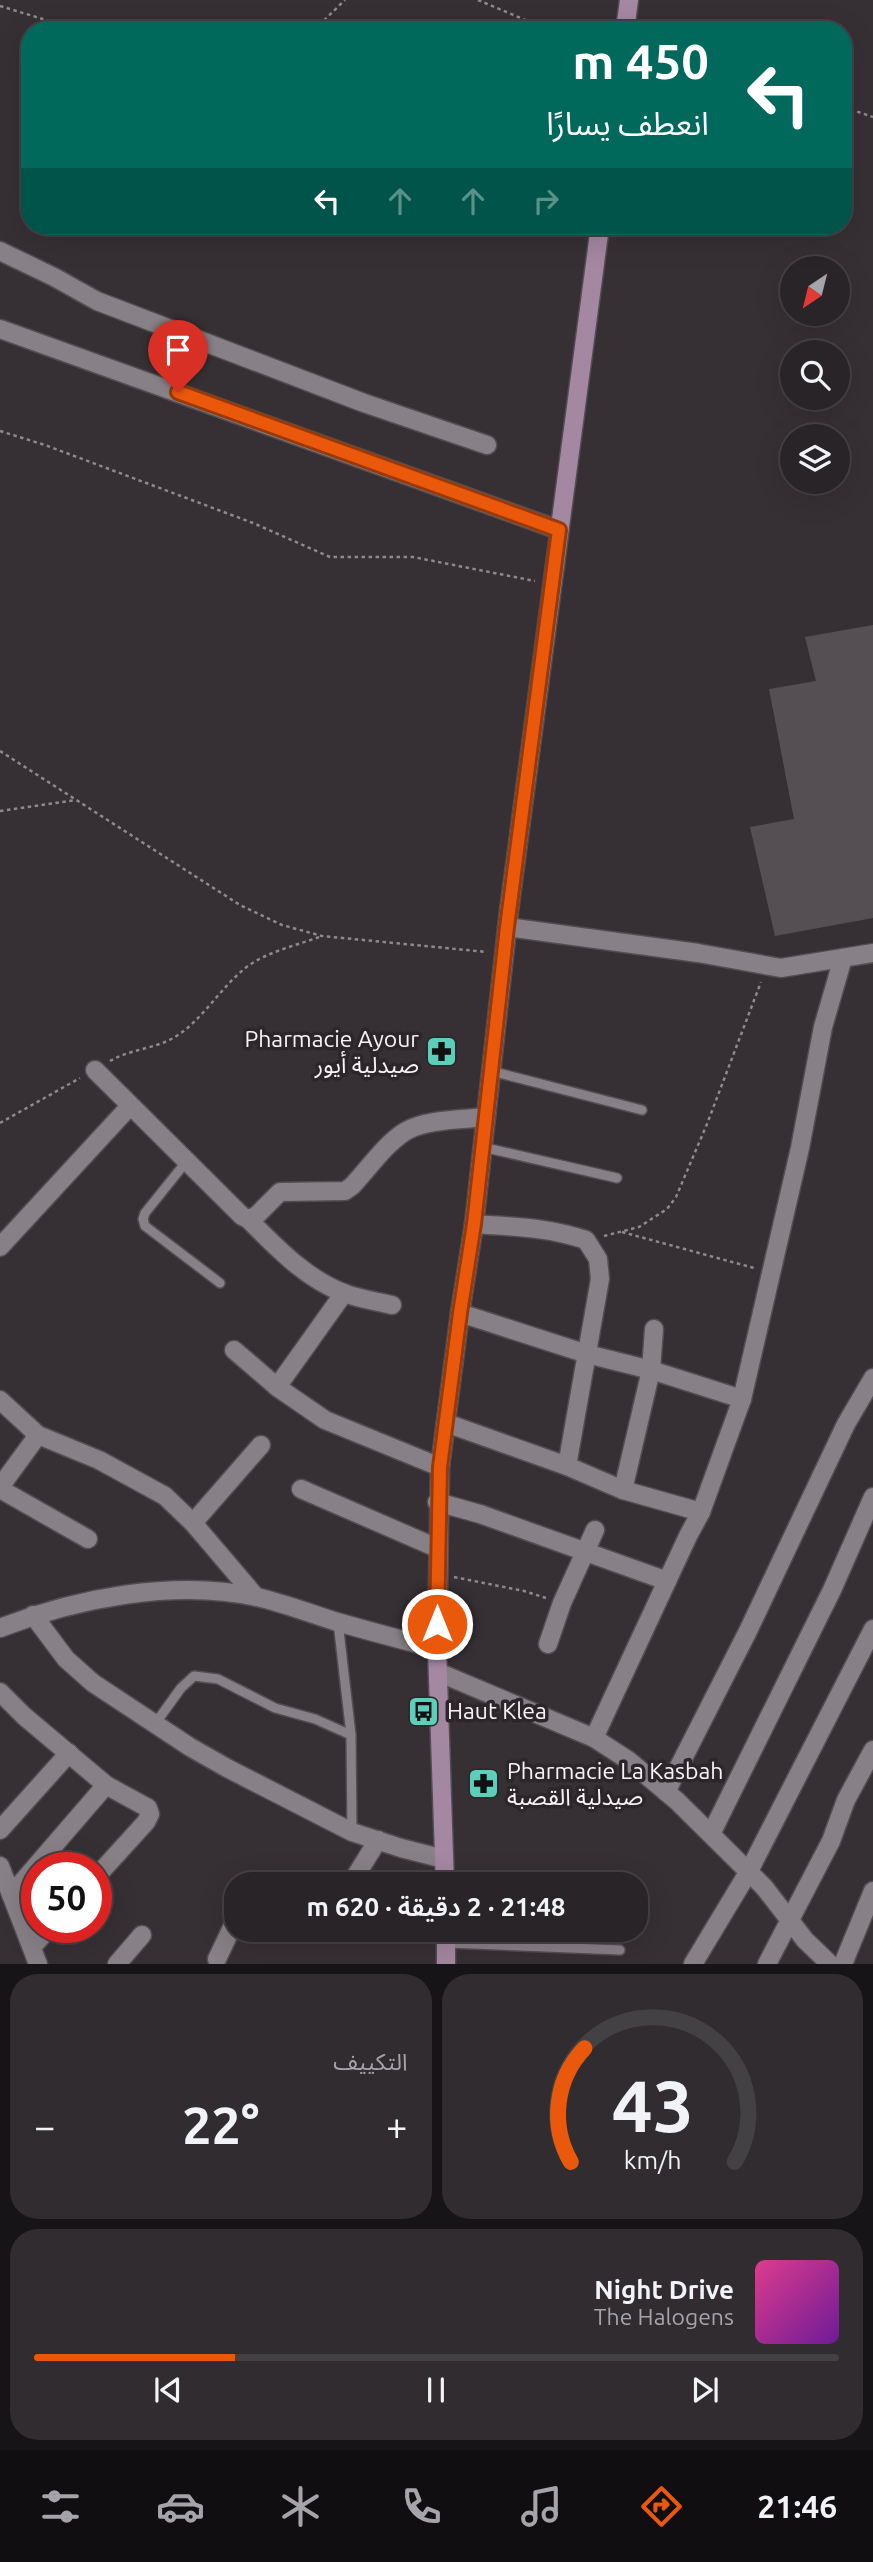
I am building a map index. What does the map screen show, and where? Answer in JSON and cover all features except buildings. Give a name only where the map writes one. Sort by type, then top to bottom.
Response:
[{"type":"main road","points":[[626,21],[629,0]]},
{"type":"main road","points":[[444,1872],[440,1673],[437,1649],[440,1467],[474,1224],[507,927],[599,235]]},
{"type":"main road","points":[[446,1942],[446,1964]]},
{"type":"street","points":[[0,251],[97,301],[364,403],[487,445]]},
{"type":"street","points":[[0,329],[559,530]]},
{"type":"street","points":[[507,927],[698,953],[781,968],[873,953]]},
{"type":"street","points":[[594,1738],[701,1512],[742,1399],[800,1147],[823,1027],[843,958]]},
{"type":"street","points":[[95,1070],[242,1216],[313,1277],[344,1293],[392,1305]]},
{"type":"street","points":[[0,1247],[130,1106]]},
{"type":"street","points":[[248,1219],[256,1216],[280,1192],[345,1191],[394,1140],[408,1130],[431,1123],[486,1116]]},
{"type":"street","points":[[474,1224],[548,1229],[586,1240],[598,1259],[600,1279],[567,1466]]},
{"type":"street","points":[[277,1387],[344,1293]]},
{"type":"street","points":[[460,1313],[587,1354],[651,1370],[742,1399]]},
{"type":"street","points":[[623,1490],[651,1370],[654,1329]]},
{"type":"street","points":[[234,1350],[277,1387],[341,1429],[440,1467]]},
{"type":"street","points":[[666,1792],[748,1631],[846,1424],[873,1378]]},
{"type":"street","points":[[0,1401],[38,1435],[99,1460],[165,1496],[193,1523],[257,1597]]},
{"type":"street","points":[[446,1423],[567,1466],[623,1490],[701,1512]]},
{"type":"street","points":[[38,1435],[0,1488],[8,1502],[88,1539]]},
{"type":"street","points":[[193,1523],[261,1445]]},
{"type":"street","points":[[301,1489],[437,1548]]},
{"type":"street","points":[[711,1834],[832,1590],[873,1497]]},
{"type":"street","points":[[438,1502],[480,1514],[667,1581]]},
{"type":"street","points":[[548,1644],[562,1603],[595,1530]]},
{"type":"street","points":[[0,1628],[33,1615],[116,1597],[153,1591],[193,1590],[257,1597],[437,1649]]},
{"type":"street","points":[[33,1615],[66,1659],[113,1698],[227,1768],[352,1832],[444,1859]]},
{"type":"street","points":[[693,1964],[749,1871],[873,1629]]},
{"type":"street","points":[[440,1673],[594,1738],[628,1760],[666,1792],[749,1871],[805,1940],[830,1964]]},
{"type":"street","points":[[0,1692],[106,1785],[145,1805],[150,1814],[139,1831],[112,1860]]},
{"type":"street","points":[[767,1964],[831,1841],[846,1800],[873,1750]]},
{"type":"street","points":[[0,1830],[69,1753]]},
{"type":"street","points":[[11,1895],[106,1785]]},
{"type":"street","points":[[358,1872],[378,1840]]},
{"type":"street","points":[[0,1866],[35,1955]]},
{"type":"street","points":[[842,1964],[873,1891]]},
{"type":"street","points":[[117,1964],[142,1935]]},
{"type":"street","points":[[217,1959],[225,1942]]},
{"type":"lane","points":[[491,1071],[642,1110]]},
{"type":"lane","points":[[482,1147],[617,1178]]},
{"type":"lane","points":[[186,1162],[143,1219],[145,1226],[220,1283]]},
{"type":"lane","points":[[338,1622],[351,1735],[352,1832]]},
{"type":"lane","points":[[155,1724],[181,1688],[194,1676],[218,1679],[275,1708],[315,1719],[351,1735]]},
{"type":"lane","points":[[513,1942],[621,1950]]},
{"type":"path","points":[[323,21],[345,0]]},
{"type":"path","points":[[478,0],[528,21]]},
{"type":"path","points":[[0,5],[51,21]]},
{"type":"path","points":[[852,110],[873,117]]},
{"type":"path","points":[[0,430],[253,523],[330,557],[413,557],[552,584]]},
{"type":"path","points":[[0,751],[240,905],[282,925],[322,936],[504,954]]},
{"type":"path","points":[[0,811],[76,800]]},
{"type":"path","points":[[0,1123],[124,1053],[173,1038],[246,968],[258,960],[322,936]]},
{"type":"path","points":[[586,1240],[639,1227],[667,1209],[677,1197],[708,1124],[767,966]]},
{"type":"path","points":[[622,1232],[771,1273]]},
{"type":"path","points":[[437,1575],[468,1578],[562,1603]]},
{"type":"place","name":"Pharmacie Ayour صيدلية أيور","points":[[442,1052]]},
{"type":"place","name":"Haut Klea","points":[[424,1711]]},
{"type":"place","name":"Pharmacie La Kasbah صيدلية القصبة","points":[[484,1784]]},
{"type":"route","points":[[178,392],[559,530],[507,927],[474,1224],[440,1467],[437,1624]]}]
